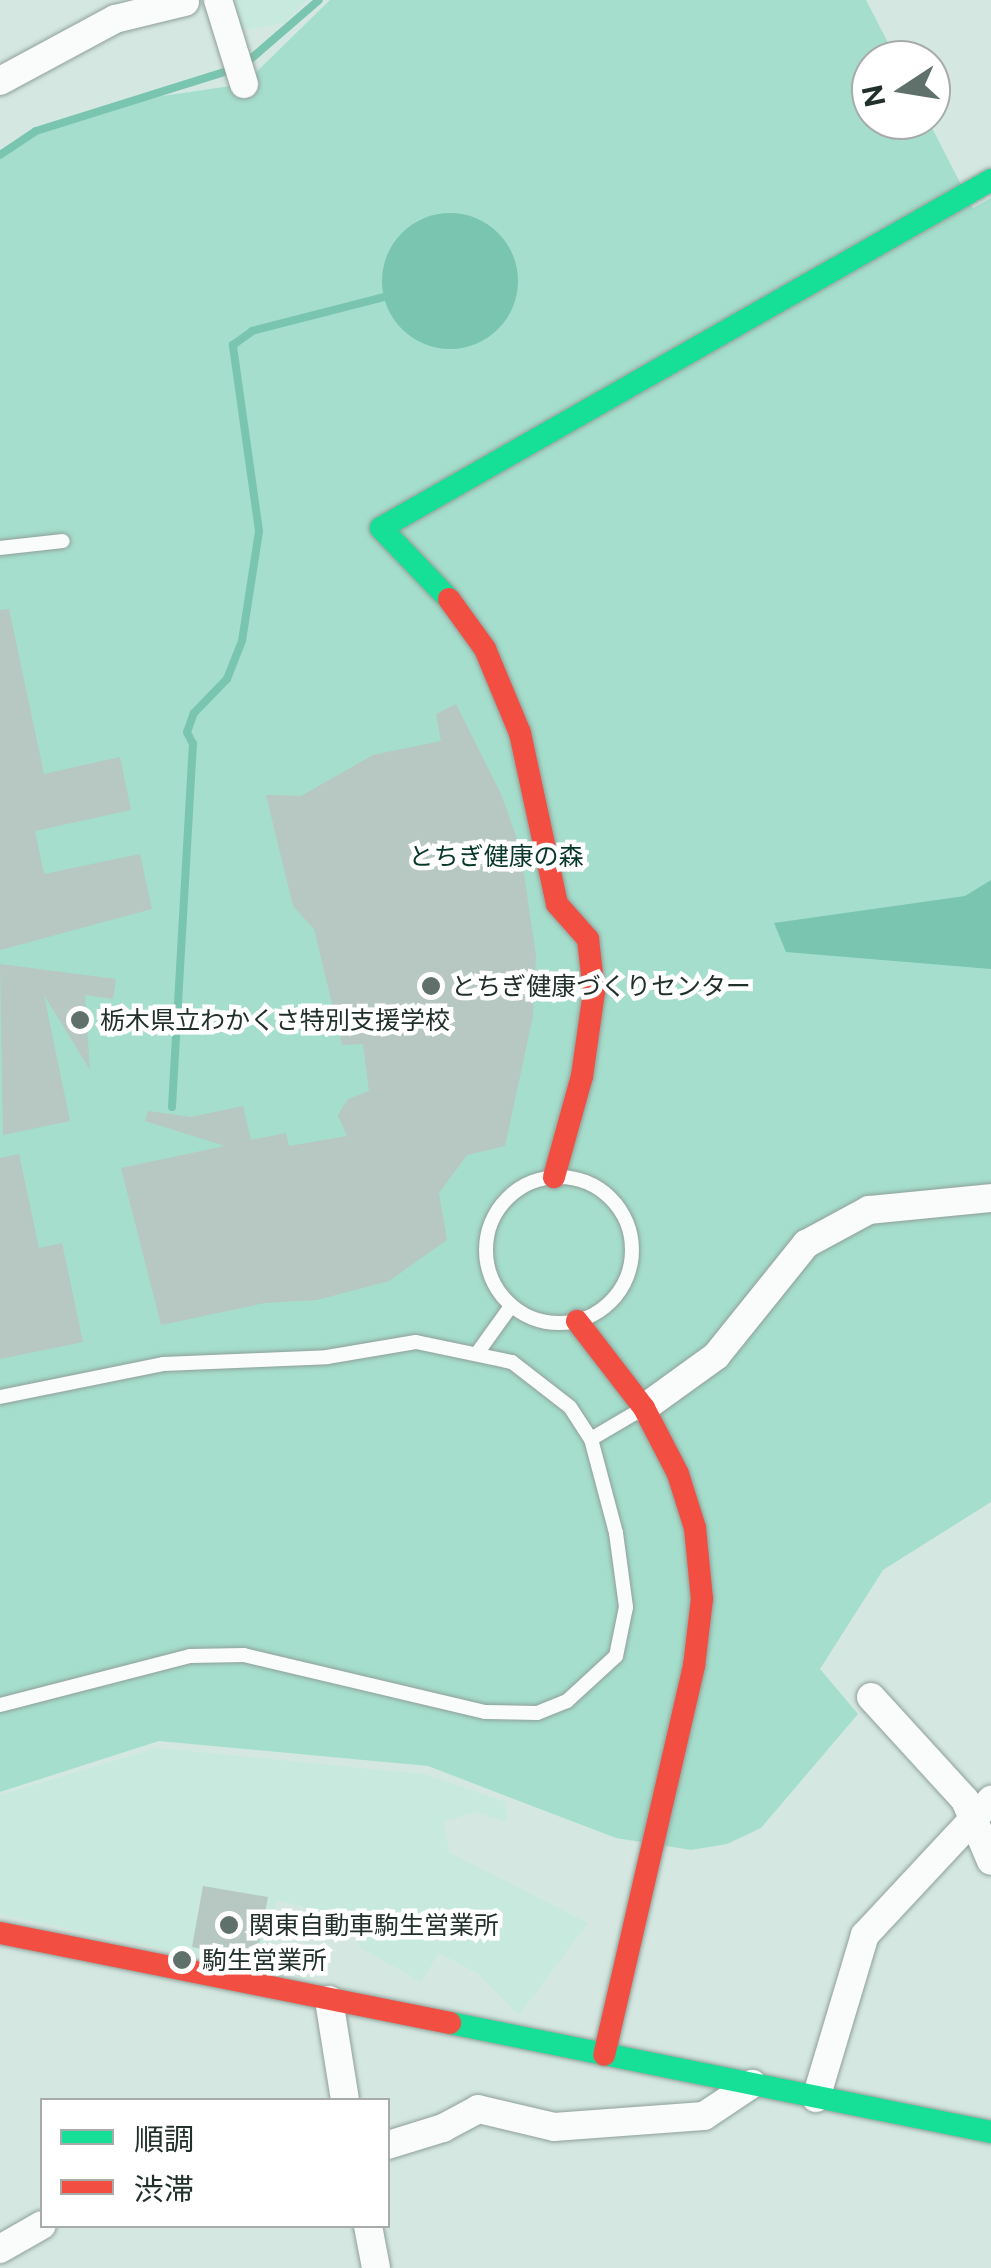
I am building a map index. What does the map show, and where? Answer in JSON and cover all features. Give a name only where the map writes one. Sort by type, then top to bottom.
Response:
[{"type":"street","points":[[218,0],[244,84]]},
{"type":"street","points":[[0,81],[113,10],[184,2]]},
{"type":"street","points":[[554,1177],[587,1042],[594,992],[588,939],[557,904],[520,733],[484,649],[440,587],[381,528],[991,180]]},
{"type":"street","points":[[644,1408],[716,1356],[806,1244],[869,1210],[991,1198]]},
{"type":"street","points":[[577,1322],[644,1408],[688,1499],[702,1598],[694,1666],[604,2055]]},
{"type":"street","points":[[871,1697],[965,1800],[982,1809]]},
{"type":"street","points":[[982,1809],[991,1862]]},
{"type":"street","points":[[816,2098],[865,1935],[982,1809]]},
{"type":"street","points":[[0,1933],[991,2132]]},
{"type":"street","points":[[329,2000],[345,2098]]},
{"type":"street","points":[[390,2144],[443,2128],[478,2108],[554,2127],[704,2116],[752,2084]]},
{"type":"street","points":[[0,2248],[40,2226]]},
{"type":"street","points":[[368,2228],[376,2268]]},
{"type":"lane","points":[[0,548],[64,541]]},
{"type":"lane","points":[[554,1177],[584,1182],[607,1195],[630,1236],[630,1265],[620,1290],[601,1310],[577,1322],[548,1323],[512,1306],[487,1264],[489,1229],[511,1195],[554,1177]]},
{"type":"lane","points":[[478,1352],[512,1306]]},
{"type":"lane","points":[[0,1397],[206,1359],[272,1361],[416,1342],[478,1352],[542,1381],[591,1439],[622,1562],[624,1632],[616,1656],[567,1701],[512,1716],[244,1655],[190,1656],[0,1705]]},
{"type":"lane","points":[[591,1439],[644,1408]]},
{"type":"shaded area","points":[[227,0],[307,0],[285,23],[238,31]]},
{"type":"shaded area","points":[[450,213],[476,219],[498,233],[512,255],[518,281],[512,307],[498,329],[476,343],[450,349],[424,343],[402,329],[388,307],[382,281],[388,255],[402,233],[424,219]]},
{"type":"shaded area","points":[[991,880],[991,969],[786,952],[774,923],[965,896]]},
{"type":"shaded area","name":"関東自動車駒生営業所","points":[[157,1748],[424,1774],[506,1802],[507,1822],[474,1812],[444,1822],[449,1852],[588,1923],[519,2015],[477,1973],[439,1953],[421,1982],[359,1947],[354,1921],[277,1900],[261,1970],[0,1914],[0,1795]]},
{"type":"green space","name":"とちぎ健康の森","points":[[330,0],[866,0],[887,40],[851,40],[851,140],[938,140],[973,208],[991,198],[991,1502],[883,1570],[820,1669],[858,1714],[761,1828],[727,1844],[691,1850],[616,1838],[428,1766],[159,1741],[0,1792],[0,155],[36,131],[121,102],[244,84]]},
{"type":"building","points":[[9,609],[44,774],[120,757],[131,810],[35,831],[44,874],[140,854],[152,909],[0,950],[0,610]]},
{"type":"building","name":"とちぎ健康づくりセンター","points":[[456,704],[501,794],[520,847],[536,956],[533,1016],[505,1146],[467,1155],[439,1193],[447,1240],[389,1281],[317,1300],[265,1303],[161,1325],[121,1168],[225,1146],[145,1121],[148,1111],[191,1117],[243,1106],[251,1140],[286,1133],[289,1146],[347,1136],[338,1115],[348,1099],[369,1091],[363,1044],[342,1045],[314,929],[293,906],[266,795],[301,796],[373,755],[441,741],[436,714]]},
{"type":"building","points":[[0,964],[116,979],[113,999],[85,995],[90,1070],[44,995],[70,1121],[3,1135]]},
{"type":"building","points":[[19,1154],[39,1248],[62,1243],[83,1342],[0,1359],[0,1158]]},
{"type":"building","name":"関東自動車駒生営業所","points":[[203,1886],[268,1897],[256,1960],[192,1947]]},
{"type":"waterway","points":[[246,63],[319,0]]},
{"type":"waterway","points":[[0,155],[36,131],[234,69]]},
{"type":"waterway","points":[[172,1107],[193,744],[187,732],[194,713],[227,679],[242,641],[259,531],[233,345],[252,331],[384,297]]},
{"type":"traffic: fast","points":[[449,599],[381,528],[991,180]]},
{"type":"traffic: fast","points":[[450,2023],[991,2132]]},
{"type":"traffic: jam","points":[[449,599],[485,649],[520,733],[557,904],[588,939],[594,992],[582,1076],[554,1177]]},
{"type":"traffic: jam","points":[[577,1321],[644,1408],[678,1474],[695,1528],[702,1599],[694,1666],[604,2055]]},
{"type":"traffic: jam","points":[[0,1933],[450,2023]]},
{"type":"place","name":"とちぎ健康づくりセンター","points":[[431,986]]},
{"type":"place","name":"栃木県立わかくさ特別支援学校","points":[[80,1020]]},
{"type":"place","name":"関東自動車駒生営業所","points":[[229,1925]]},
{"type":"place","name":"駒生営業所","points":[[182,1960]]}]
